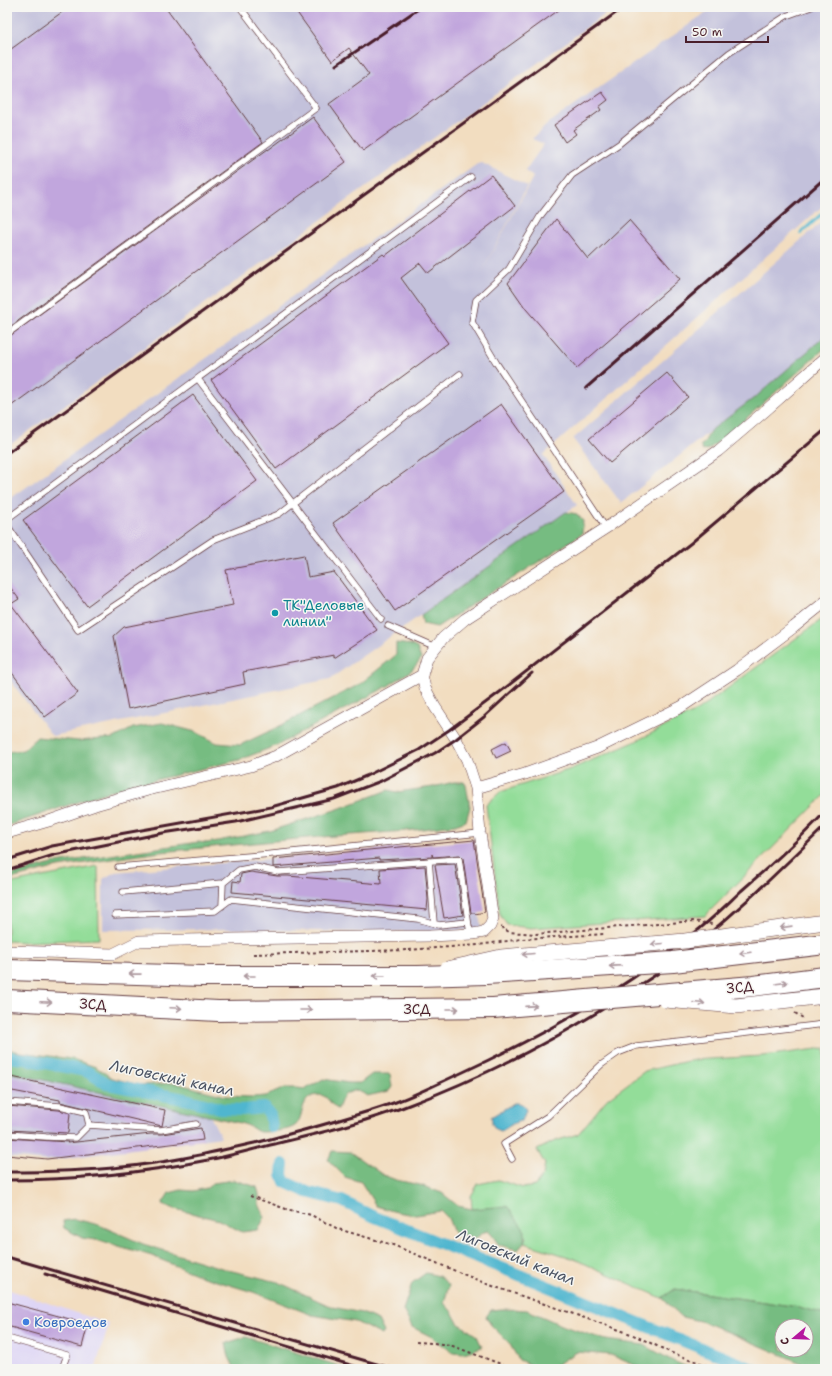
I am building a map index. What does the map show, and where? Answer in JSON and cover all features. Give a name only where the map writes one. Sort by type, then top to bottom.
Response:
[{"type":"highway","points":[[7,970],[202,976],[418,976],[486,974],[673,962],[825,944]]},
{"type":"highway","name":"ЗСД","points":[[7,1000],[226,1010],[493,1008],[753,986],[825,977]]},
{"type":"main road","points":[[418,976],[501,957],[685,941],[825,922]]},
{"type":"main road","points":[[632,997],[736,1006],[825,996]]},
{"type":"street","points":[[7,951],[113,954],[139,941],[473,934],[484,932],[490,926],[493,919],[480,833],[476,788],[468,760],[425,688],[422,675],[427,658],[442,638],[465,619],[606,528],[718,451],[825,358]]},
{"type":"street","points":[[476,788],[526,774],[597,748],[681,707],[737,670],[825,602]]},
{"type":"street","points":[[7,833],[141,792],[251,766],[276,756],[422,675]]},
{"type":"lane","points":[[7,334],[316,108],[240,7]]},
{"type":"lane","points":[[606,528],[472,322],[476,300],[509,269],[541,215],[572,175],[619,144],[729,53],[786,16],[811,7]]},
{"type":"lane","points":[[7,519],[471,177]]},
{"type":"lane","points":[[7,525],[78,630],[213,540],[279,514],[460,374]]},
{"type":"lane","points":[[198,379],[381,619]]},
{"type":"lane","points":[[388,626],[436,647]]},
{"type":"lane","points":[[118,867],[294,852],[480,833]]},
{"type":"lane","points":[[123,892],[223,883],[239,870],[255,867],[278,872],[459,859],[468,922],[473,934]]},
{"type":"lane","points":[[429,861],[434,923]]},
{"type":"lane","points":[[222,906],[223,883]]},
{"type":"lane","points":[[115,915],[215,911],[231,899],[418,919],[439,925],[468,922]]},
{"type":"lane","points":[[512,1159],[504,1144],[548,1116],[601,1065],[618,1053],[636,1046],[825,1024]]},
{"type":"lane","points":[[7,1102],[60,1106],[86,1112],[89,1125]]},
{"type":"lane","points":[[7,1134],[76,1138],[89,1125],[161,1130],[196,1124]]},
{"type":"lane","points":[[7,1338],[67,1355],[62,1369]]},
{"type":"path","points":[[493,919],[503,930],[509,932],[536,934],[693,922]]},
{"type":"path","points":[[702,927],[717,925]]},
{"type":"path","points":[[253,954],[408,950],[478,945],[522,939],[611,934]]},
{"type":"path","points":[[250,1196],[286,1209],[311,1215],[338,1229],[393,1245],[487,1284],[631,1334],[672,1353],[722,1369]]},
{"type":"path","points":[[416,1342],[450,1345],[514,1369]]},
{"type":"shaded area","points":[[7,7],[615,7],[7,447]]},
{"type":"shaded area","points":[[714,7],[825,7],[825,204],[543,455],[577,505],[330,679],[52,736],[7,676],[7,501],[480,162],[527,186],[479,277],[533,177],[525,171],[544,144],[532,139],[549,123]]},
{"type":"shaded area","points":[[825,219],[825,336],[758,395],[710,431],[621,503],[573,439]]},
{"type":"shaded area","points":[[472,842],[481,930],[361,932],[230,929],[103,930],[103,879],[115,872]]},
{"type":"shaded area","points":[[7,1072],[210,1116],[221,1137],[46,1161],[7,1157]]},
{"type":"shaded area","points":[[7,1289],[109,1324],[95,1369],[7,1369]]},
{"type":"green space","points":[[825,336],[825,348],[731,432],[709,449],[703,451],[700,446],[704,443],[710,431],[758,395]]},
{"type":"green space","points":[[566,512],[577,514],[583,521],[582,534],[437,627],[423,624],[421,615]]},
{"type":"green space","points":[[825,617],[825,795],[705,916],[531,928],[507,925],[500,915],[486,805],[500,792],[571,769],[632,743],[698,710]]},
{"type":"green space","points":[[396,643],[411,645],[417,648],[421,659],[412,670],[388,686],[278,745],[239,760],[113,790],[7,826],[7,752],[23,750],[37,737],[79,741],[114,738],[133,728],[162,723],[196,732],[217,743],[240,745],[360,684],[396,655]]},
{"type":"green space","points":[[454,782],[464,782],[466,785],[470,807],[466,821],[455,825],[406,831],[307,838],[160,852],[58,867],[7,880],[7,876],[56,863],[198,842],[207,843],[270,831],[338,809],[388,790],[397,792],[433,787]]},
{"type":"green space","points":[[98,866],[99,939],[24,942],[7,941],[7,884]]},
{"type":"green space","points":[[825,1048],[825,1314],[798,1307],[675,1289],[662,1298],[572,1258],[524,1243],[526,1236],[507,1207],[472,1209],[471,1196],[478,1184],[498,1180],[523,1188],[535,1186],[543,1175],[545,1164],[537,1150],[555,1141],[578,1134],[607,1099],[645,1071],[692,1060],[763,1056]]},
{"type":"green space","points":[[7,1049],[72,1059],[96,1067],[112,1078],[140,1085],[175,1083],[226,1096],[266,1096],[285,1088],[306,1089],[323,1079],[360,1083],[372,1074],[390,1074],[392,1087],[389,1091],[367,1096],[358,1090],[349,1092],[344,1096],[338,1109],[335,1108],[322,1095],[313,1096],[305,1102],[301,1116],[296,1125],[289,1129],[279,1131],[260,1132],[249,1126],[236,1122],[7,1072]]},
{"type":"green space","points":[[332,1151],[350,1152],[383,1175],[396,1180],[420,1185],[442,1193],[458,1206],[472,1209],[507,1206],[525,1231],[524,1243],[518,1250],[499,1245],[489,1231],[484,1232],[476,1238],[454,1233],[448,1218],[441,1211],[416,1215],[396,1212],[376,1206],[361,1182],[345,1177],[328,1160]]},
{"type":"green space","points":[[234,1180],[257,1187],[259,1204],[265,1217],[258,1230],[242,1232],[219,1220],[175,1209],[162,1204],[169,1193],[181,1190],[193,1191],[207,1188],[213,1183]]},
{"type":"green space","points":[[75,1219],[99,1225],[143,1244],[228,1270],[278,1282],[332,1307],[362,1313],[378,1320],[384,1332],[382,1335],[356,1322],[312,1315],[253,1292],[203,1277],[152,1256],[102,1241],[82,1238],[64,1228],[63,1221]]},
{"type":"green space","points":[[426,1273],[439,1276],[449,1285],[444,1303],[452,1312],[458,1323],[477,1336],[482,1347],[464,1353],[452,1352],[432,1337],[412,1327],[403,1310],[412,1283]]},
{"type":"green space","points":[[675,1289],[798,1307],[825,1314],[825,1369],[813,1368],[789,1358],[814,1358],[814,1318],[774,1318],[774,1352],[704,1322],[682,1317],[662,1298]]},
{"type":"green space","points":[[491,1310],[527,1310],[564,1326],[606,1340],[644,1345],[673,1361],[692,1369],[643,1369],[611,1355],[577,1352],[549,1369],[539,1369],[519,1360],[509,1343],[491,1325],[486,1317]]},
{"type":"green space","points":[[246,1337],[348,1369],[235,1369],[229,1357],[226,1343]]},
{"type":"water","points":[[514,1103],[521,1104],[526,1110],[522,1121],[514,1123],[501,1131],[496,1129],[492,1124],[491,1117]]},
{"type":"building","points":[[69,7],[165,7],[263,142],[7,329],[7,52]]},
{"type":"building","points":[[293,7],[563,7],[363,151],[329,104],[369,75],[349,48],[332,61]]},
{"type":"building","points":[[602,92],[608,100],[599,107],[601,110],[573,130],[576,134],[565,142],[554,125]]},
{"type":"building","points":[[313,117],[346,162],[7,409],[7,338]]},
{"type":"building","points":[[491,175],[515,206],[428,273],[420,263],[401,278],[448,343],[276,469],[211,380],[383,254],[385,256]]},
{"type":"building","points":[[556,219],[588,259],[629,220],[680,279],[577,368],[526,309],[508,283]]},
{"type":"building","points":[[667,373],[688,397],[610,463],[589,439]]},
{"type":"building","points":[[193,395],[257,481],[87,606],[23,520]]},
{"type":"building","points":[[501,404],[564,492],[395,611],[333,523]]},
{"type":"building","points":[[304,555],[308,577],[334,572],[377,630],[334,658],[334,655],[243,672],[245,684],[128,709],[114,636],[124,627],[233,605],[226,570]]},
{"type":"building","points":[[7,583],[19,599],[11,604],[78,693],[45,717],[7,666]]},
{"type":"building","points":[[506,742],[511,751],[496,758],[492,749]]},
{"type":"building","points":[[474,840],[485,912],[475,914],[471,913],[463,858],[460,855],[433,857],[432,854],[432,857],[379,860],[379,858],[273,867],[273,859]]},
{"type":"building","points":[[455,864],[463,915],[444,918],[435,865]]},
{"type":"building","points":[[425,866],[428,899],[427,910],[232,892],[233,881],[240,882],[241,874],[251,872],[277,876],[381,884],[380,869]]},
{"type":"building","points":[[7,1076],[165,1110],[162,1126],[60,1102],[60,1100],[7,1090]]},
{"type":"building","points":[[7,1106],[59,1110],[70,1113],[68,1133],[7,1130]]},
{"type":"building","points":[[201,1128],[203,1140],[47,1159],[7,1155],[7,1138],[68,1142],[67,1143],[162,1134]]},
{"type":"building","points":[[7,1302],[88,1324],[82,1347],[7,1326]]},
{"type":"waterway","points":[[801,233],[825,211]]},
{"type":"waterway","name":"Лиговский канал","points":[[7,1057],[86,1071],[108,1084],[189,1100],[223,1109],[242,1110],[264,1108],[270,1115],[272,1127]]},
{"type":"waterway","name":"Лиговский канал","points":[[283,1164],[282,1175],[285,1182],[307,1192],[342,1201],[370,1215],[753,1369]]},
{"type":"railway","points":[[336,65],[421,7]]},
{"type":"railway","points":[[7,453],[624,7]]},
{"type":"railway","points":[[586,388],[825,178]]},
{"type":"railway","points":[[7,860],[52,846],[271,807],[338,788],[419,750],[449,730],[500,692],[691,543],[825,430]]},
{"type":"railway","points":[[7,870],[54,855],[163,833],[236,822],[334,799],[381,781],[435,753],[484,717],[532,673]]},
{"type":"railway","points":[[7,1172],[65,1171],[108,1168],[156,1163],[191,1157],[259,1142],[328,1124],[379,1108],[420,1092],[521,1044],[551,1028],[638,975],[705,924],[784,853],[825,812]]},
{"type":"railway","points":[[7,1180],[57,1179],[108,1175],[158,1169],[217,1158],[356,1123],[404,1107],[461,1084],[545,1043],[599,1012],[662,971],[729,917],[825,826]]},
{"type":"railway","points":[[7,1257],[394,1369]]},
{"type":"railway","points":[[45,1274],[364,1369]]},
{"type":"place","name":"ТК\"Деловые линии\"","points":[[275,613]]},
{"type":"place","name":"Ковроедов","points":[[26,1322]]}]
